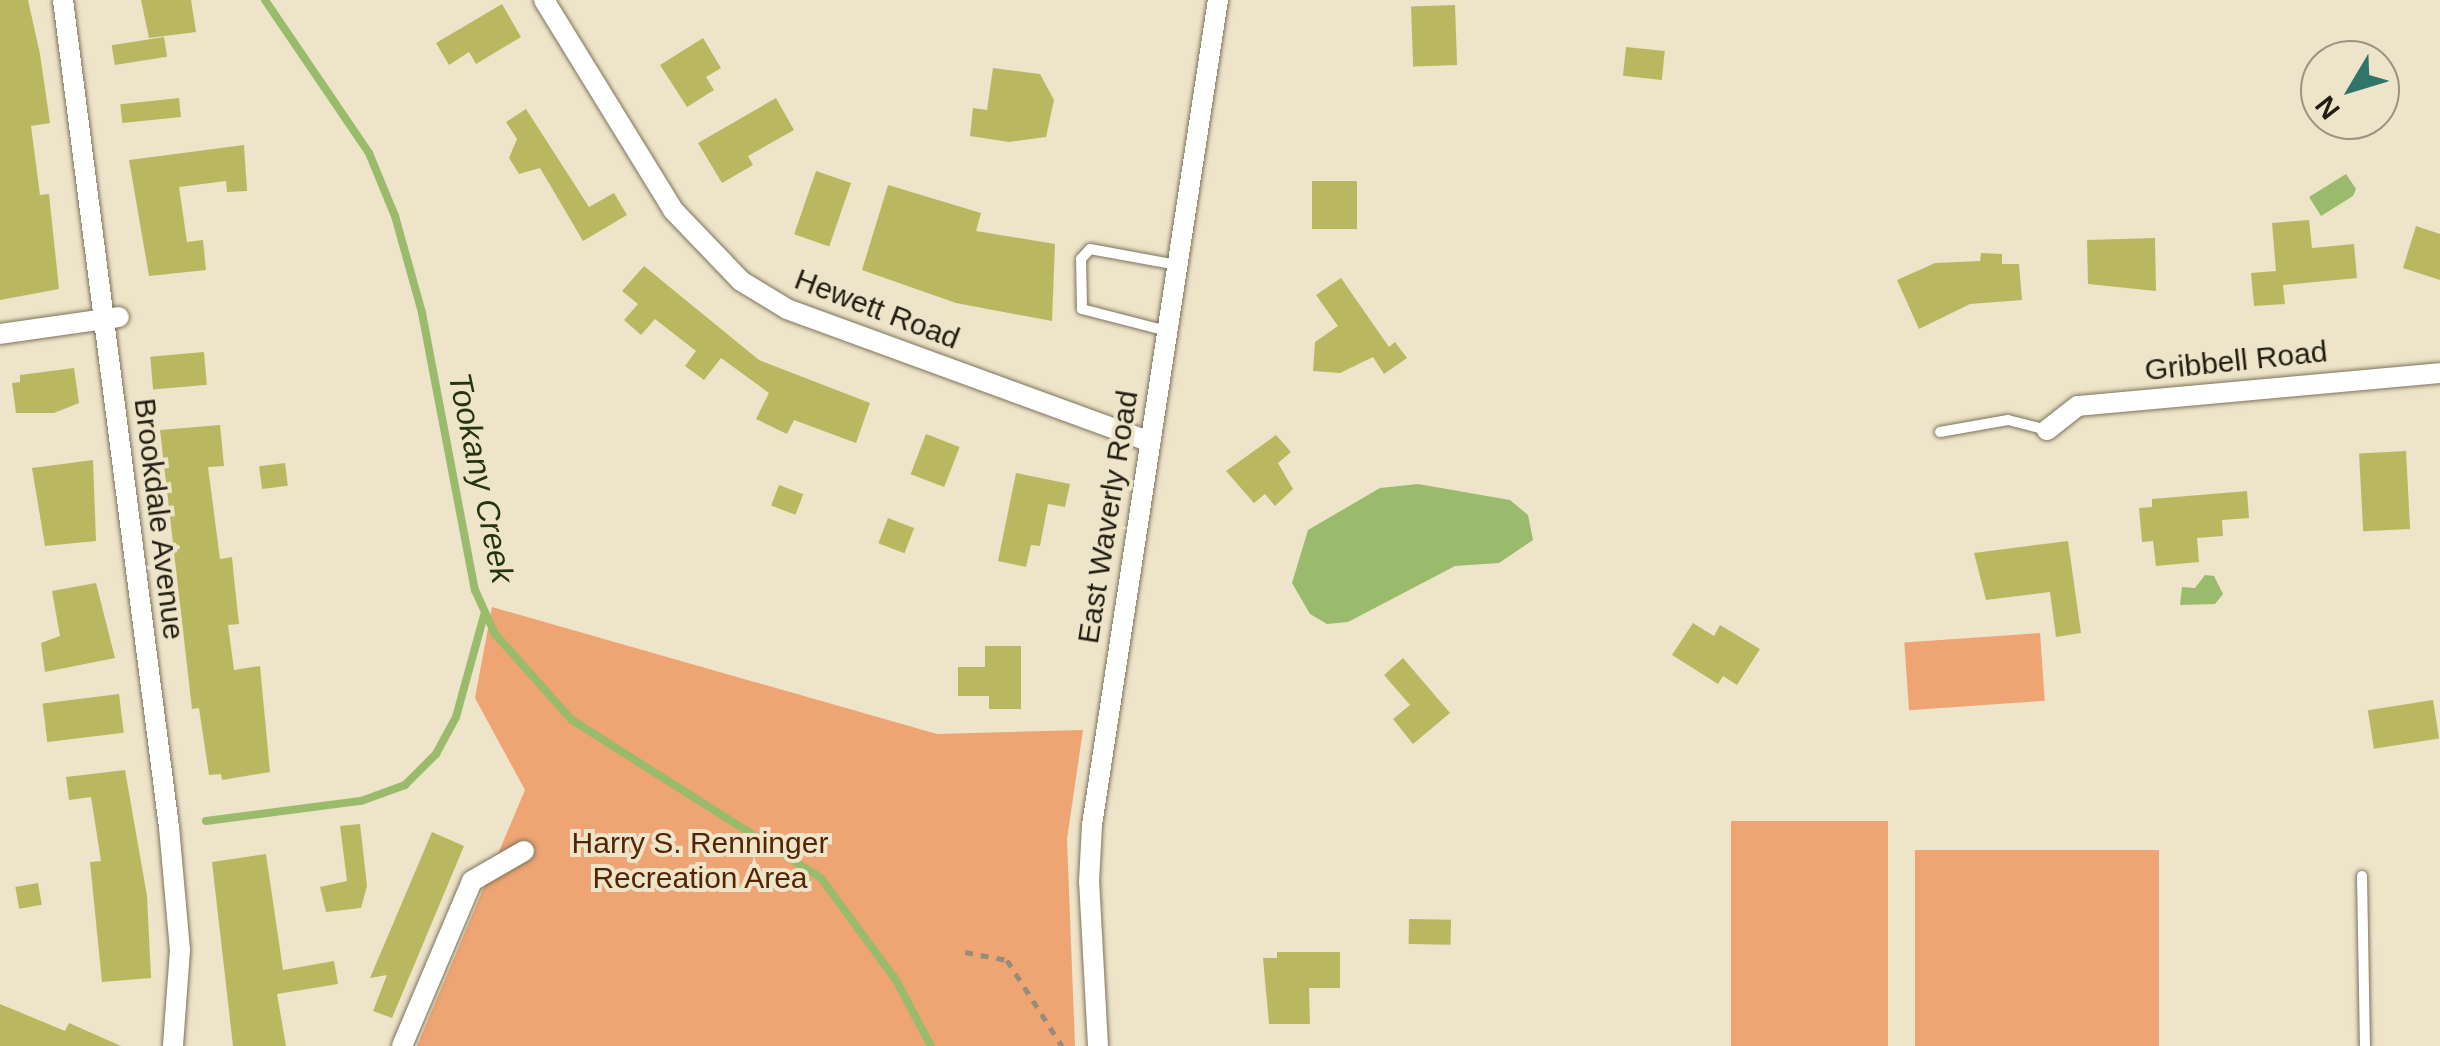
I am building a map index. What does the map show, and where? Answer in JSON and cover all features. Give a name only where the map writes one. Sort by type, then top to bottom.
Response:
[{"type":"street","name":"Brookdale Avenue","points":[[63,0],[110,318],[169,827],[180,950],[172,1046]]},
{"type":"street","name":"Hewett Road","points":[[544,0],[674,210],[741,281],[787,309],[1150,442]]},
{"type":"street","name":"East Waverly Road","points":[[1098,1046],[1089,857],[1218,0]]},
{"type":"street","points":[[0,334],[110,318]]},
{"type":"street","name":"Gribbell Road","points":[[2047,430],[2078,406],[2440,373]]},
{"type":"street","points":[[402,1046],[472,881],[524,851]]},
{"type":"lane","points":[[1167,331],[1082,309],[1081,259],[1090,248],[1177,265]]},
{"type":"lane","points":[[1940,432],[2008,420],[2047,430]]},
{"type":"lane","points":[[2362,876],[2365,1046]]},
{"type":"path","points":[[966,952],[1007,960],[1062,1046]]},
{"type":"green space","name":"Harry S. Renninger Recreation Area","points":[[492,607],[937,734],[1083,730],[1067,839],[1075,1046],[417,1046],[525,790],[475,698]]},
{"type":"green space","points":[[2040,633],[2045,701],[1909,710],[1904,642]]},
{"type":"green space","points":[[1731,821],[1888,821],[1888,1046],[1731,1046]]},
{"type":"green space","points":[[1915,850],[2159,850],[2159,1046],[1915,1046]]},
{"type":"shaded area","points":[[2346,174],[2356,189],[2353,196],[2321,216],[2309,197]]},
{"type":"shaded area","points":[[1418,484],[1510,500],[1528,515],[1533,540],[1499,563],[1455,566],[1348,622],[1327,624],[1310,614],[1292,583],[1308,530],[1380,488]]},
{"type":"shaded area","points":[[2205,575],[2214,576],[2223,594],[2215,604],[2180,605],[2182,587],[2195,588]]},
{"type":"building","points":[[0,0],[28,0],[40,54],[50,123],[31,126],[40,195],[49,194],[59,289],[0,300]]},
{"type":"building","points":[[141,0],[191,0],[196,32],[149,38]]},
{"type":"building","points":[[502,4],[521,37],[476,64],[469,52],[449,65],[436,43]]},
{"type":"building","points":[[1455,5],[1457,65],[1413,66],[1411,7]]},
{"type":"building","points":[[164,37],[167,57],[115,65],[112,45]]},
{"type":"building","points":[[703,38],[721,68],[706,77],[714,90],[687,107],[660,65]]},
{"type":"building","points":[[1626,47],[1665,51],[1662,80],[1623,76]]},
{"type":"building","points":[[993,68],[1040,74],[1054,100],[1046,137],[1009,142],[970,136],[973,108],[987,110]]},
{"type":"building","points":[[179,98],[181,117],[122,123],[120,104]]},
{"type":"building","points":[[776,98],[794,130],[748,156],[753,165],[722,183],[698,143]]},
{"type":"building","points":[[526,109],[589,207],[614,193],[627,215],[583,241],[540,168],[519,174],[509,158],[517,139],[506,122]]},
{"type":"building","points":[[244,145],[247,191],[227,192],[226,181],[179,187],[187,242],[203,240],[206,270],[149,276],[129,160]]},
{"type":"building","points":[[816,171],[851,183],[829,246],[794,234]]},
{"type":"building","points":[[1312,181],[1357,181],[1357,229],[1312,229]]},
{"type":"building","points":[[888,185],[981,213],[976,231],[1055,244],[1052,321],[956,303],[862,270]]},
{"type":"building","points":[[2309,220],[2312,248],[2354,244],[2357,278],[2283,285],[2285,304],[2254,306],[2251,273],[2276,271],[2272,223]]},
{"type":"building","points":[[2416,226],[2440,234],[2440,280],[2403,268]]},
{"type":"building","points":[[2155,238],[2156,291],[2088,284],[2087,240]]},
{"type":"building","points":[[1981,253],[2002,254],[2002,264],[2019,264],[2022,300],[1970,304],[1919,329],[1897,280],[1935,263],[1980,261]]},
{"type":"building","points":[[644,266],[759,360],[870,403],[856,443],[794,420],[787,434],[756,419],[769,393],[721,358],[704,380],[685,366],[696,351],[655,319],[641,335],[624,320],[638,304],[622,291]]},
{"type":"building","points":[[1341,278],[1389,347],[1395,342],[1407,358],[1384,374],[1373,357],[1340,373],[1313,371],[1315,342],[1338,326],[1316,295]]},
{"type":"building","points":[[204,352],[207,385],[153,390],[150,357]]},
{"type":"building","points":[[74,368],[79,403],[54,413],[16,413],[12,383],[20,382],[20,375]]},
{"type":"building","points":[[220,425],[224,466],[208,467],[220,559],[232,557],[239,624],[228,625],[234,670],[260,666],[270,772],[222,780],[221,774],[209,775],[199,708],[192,709],[160,430]]},
{"type":"building","points":[[926,434],[960,447],[944,487],[911,474]]},
{"type":"building","points":[[1276,435],[1291,452],[1278,463],[1293,489],[1275,506],[1265,494],[1254,503],[1226,471]]},
{"type":"building","points":[[2406,451],[2410,529],[2363,531],[2359,453]]},
{"type":"building","points":[[93,460],[96,541],[45,546],[32,468]]},
{"type":"building","points":[[285,463],[288,486],[262,489],[259,466]]},
{"type":"building","points":[[1016,473],[1070,484],[1065,507],[1048,504],[1040,546],[1031,545],[1026,567],[998,561]]},
{"type":"building","points":[[779,485],[803,494],[795,515],[771,506]]},
{"type":"building","points":[[2247,491],[2249,518],[2222,520],[2223,536],[2197,538],[2199,562],[2156,566],[2153,541],[2142,542],[2139,508],[2152,507],[2152,499]]},
{"type":"building","points":[[888,518],[914,528],[904,553],[878,543]]},
{"type":"building","points":[[2068,541],[2081,633],[2056,637],[2050,592],[1986,600],[1974,553]]},
{"type":"building","points":[[96,583],[115,658],[45,672],[41,643],[60,636],[52,591]]},
{"type":"building","points":[[1693,623],[1714,636],[1720,625],[1760,649],[1737,685],[1723,676],[1718,684],[1672,655]]},
{"type":"building","points":[[985,646],[1021,646],[1021,709],[989,709],[989,696],[958,696],[958,667],[985,667]]},
{"type":"building","points":[[1403,658],[1450,713],[1413,744],[1393,719],[1410,705],[1384,675]]},
{"type":"building","points":[[119,694],[124,733],[47,742],[43,703]]},
{"type":"building","points":[[2433,700],[2439,739],[2374,749],[2368,710]]},
{"type":"building","points":[[125,770],[147,896],[151,978],[102,982],[90,862],[101,861],[91,797],[69,800],[66,777]]},
{"type":"building","points":[[360,824],[367,886],[361,908],[326,912],[320,887],[347,881],[340,826]]},
{"type":"building","points":[[432,832],[464,846],[392,1018],[373,1011],[387,975],[370,978]]},
{"type":"building","points":[[266,854],[283,970],[334,961],[338,984],[277,994],[286,1046],[233,1046],[212,862]]},
{"type":"building","points":[[38,883],[42,905],[19,909],[15,887]]},
{"type":"building","points":[[1409,919],[1451,920],[1451,945],[1409,944]]},
{"type":"building","points":[[1277,952],[1340,952],[1340,988],[1309,988],[1310,1024],[1269,1024],[1263,958],[1277,958]]},
{"type":"building","points":[[0,1004],[65,1031],[69,1023],[121,1046],[0,1046]]},
{"type":"waterway","name":"Tookany Creek","points":[[265,0],[369,153],[395,216],[422,313],[475,590],[495,634],[572,720],[821,878],[896,980],[931,1046]]},
{"type":"waterway","points":[[206,821],[361,801],[405,785],[436,754],[456,717],[484,615]]}]
